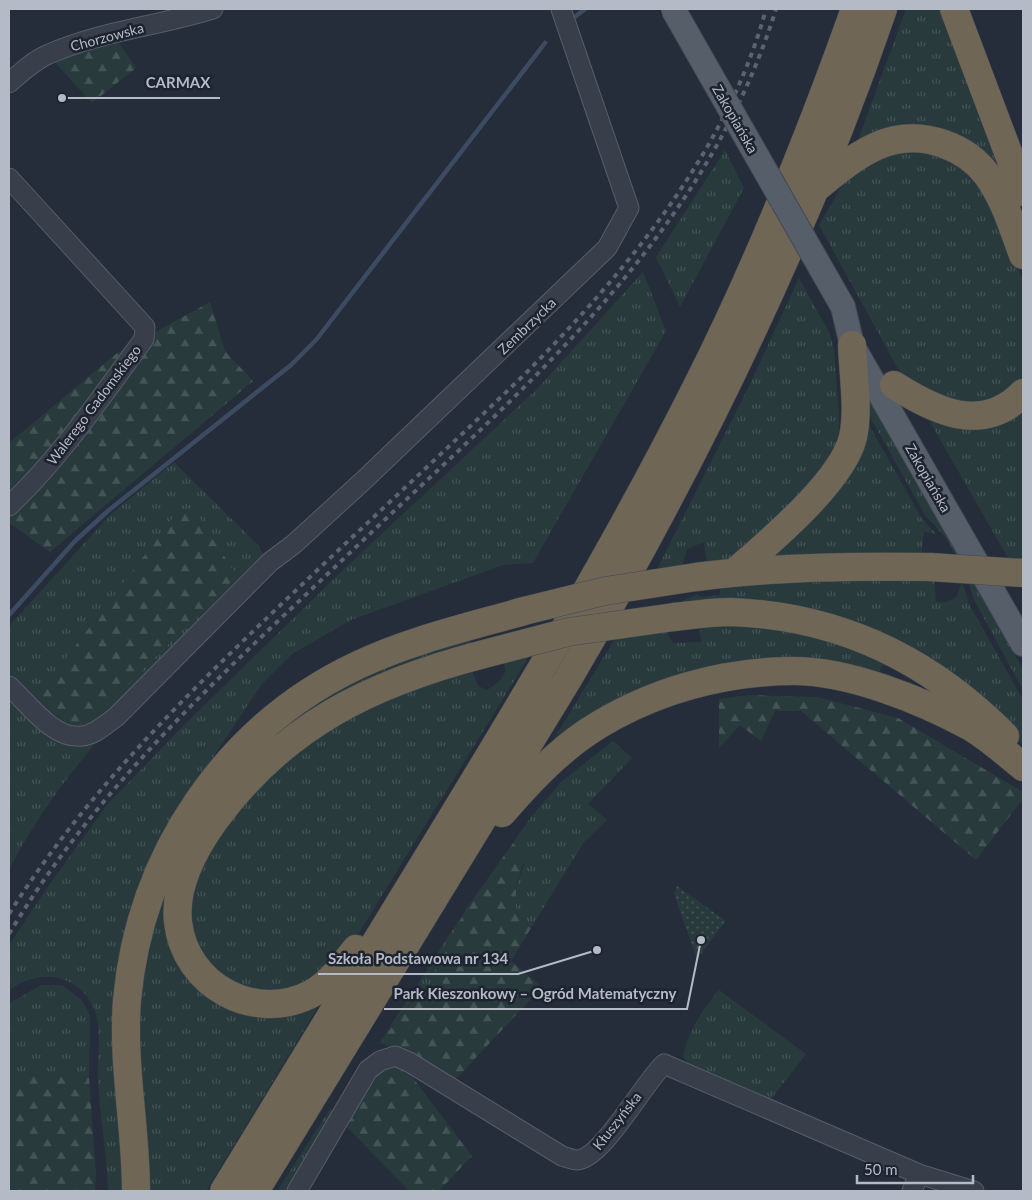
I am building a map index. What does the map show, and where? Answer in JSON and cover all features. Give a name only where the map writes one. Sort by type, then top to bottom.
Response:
[{"type":"highway","points":[[224,1191],[573,616],[645,488],[697,386],[769,229],[835,66],[855,9]]},
{"type":"highway","points":[[255,1191],[609,609],[677,484],[745,349],[814,190],[850,101],[883,9]]},
{"type":"highway","points":[[954,9],[1023,192]]},
{"type":"highway","points":[[814,190],[839,169],[886,141],[909,137],[932,139],[962,152],[986,174],[1000,197],[1023,254]]},
{"type":"highway","points":[[735,572],[762,548],[829,481],[843,460],[853,438],[852,345]]},
{"type":"highway","points":[[894,385],[928,405],[950,413],[969,416],[991,413],[1002,409],[1023,393]]},
{"type":"highway","points":[[136,1191],[127,1003],[134,951],[143,911],[168,849],[204,790],[252,738],[297,700],[358,665],[408,644],[524,611],[605,591],[735,572],[823,566],[930,566],[1023,573]]},
{"type":"highway","points":[[419,872],[336,974],[312,993],[283,1004],[249,1002],[231,996],[219,989],[197,968],[187,953],[180,935],[178,902],[193,854],[222,811],[270,757],[290,740],[349,703],[424,671],[568,632],[674,616],[729,612],[795,619],[867,640],[946,684],[976,706],[1023,757]]},
{"type":"highway","points":[[451,870],[526,785],[557,755],[589,731],[656,697],[677,689],[714,680],[748,674],[795,671],[856,681],[905,696],[970,727],[1023,767]]},
{"type":"main road","name":"Zakopiańska","points":[[673,9],[842,307],[863,331],[1023,611]]},
{"type":"main road","name":"Zakopiańska","points":[[842,307],[852,345],[1023,644]]},
{"type":"street","name":"Chorzowska","points":[[9,84],[48,54],[75,44],[177,20],[213,9]]},
{"type":"street","name":"Zembrzycka","points":[[9,686],[50,724],[66,735],[82,736],[98,730],[116,717],[270,562],[294,544],[357,487],[607,248],[629,208],[561,9]]},
{"type":"street","name":"Walerego Gadomskiego","points":[[9,506],[38,478],[73,436],[144,339],[145,327],[12,187]]},
{"type":"street","name":"Kłuszyńska","points":[[297,1191],[368,1070],[380,1060],[395,1056],[409,1062],[562,1156],[578,1160],[593,1153],[607,1139],[651,1077],[664,1064],[915,1183],[974,1191]]},
{"type":"green space","points":[[906,9],[943,9],[1023,219],[986,158],[857,143]]},
{"type":"green space","points":[[119,43],[136,68],[92,103],[52,59],[76,49]]},
{"type":"green space","points":[[915,148],[954,159],[982,186],[1023,281],[1023,376],[1013,389],[999,399],[967,408],[907,380],[897,367],[819,225],[847,177],[863,163]]},
{"type":"green space","points":[[725,150],[744,188],[680,307],[656,257]]},
{"type":"green space","points":[[643,272],[666,331],[533,563],[503,565],[351,620],[292,654],[261,685],[175,815],[137,900],[126,1191],[108,1191],[98,1074],[99,1030],[95,1012],[83,992],[64,980],[53,977],[29,980],[9,990],[9,945],[49,885],[107,805],[180,729],[344,569],[536,390]]},
{"type":"green space","points":[[799,278],[830,334],[834,349],[839,417],[839,438],[835,452],[814,483],[730,560],[707,563],[704,542],[687,549],[682,566],[657,569],[748,388]]},
{"type":"green space","points":[[210,302],[225,351],[253,381],[50,552],[9,523],[9,443],[117,353]]},
{"type":"green space","points":[[861,382],[959,555],[955,555],[946,538],[925,515],[865,408]]},
{"type":"green space","points":[[1023,407],[1023,560],[1008,558],[930,422],[964,428]]},
{"type":"green space","points":[[865,418],[922,519],[936,534],[924,532],[921,554],[767,560]]},
{"type":"green space","points":[[174,462],[259,546],[267,563],[161,671],[93,746],[62,785],[34,827],[9,870],[9,626],[111,514]]},
{"type":"green space","points":[[194,509],[237,576],[80,732],[60,725],[34,700],[176,514]]},
{"type":"green space","points":[[934,579],[936,602],[950,601],[957,596],[962,581],[969,604],[1023,700],[1023,745],[943,673],[702,603],[682,601],[697,594],[702,597],[720,595],[720,584],[748,580]]},
{"type":"green space","points":[[968,581],[974,581],[1023,669],[1023,690],[974,600]]},
{"type":"green space","points":[[742,623],[841,641],[897,668],[882,665],[879,674],[789,661],[549,747],[616,637],[665,630],[673,643],[701,642],[699,624]]},
{"type":"green space","points":[[469,636],[473,648],[351,692],[180,861],[195,982],[317,1005],[315,1012],[206,1191],[146,1191],[137,999],[159,893],[238,762],[351,678]]},
{"type":"green space","points":[[530,655],[346,954],[307,987],[259,995],[213,971],[188,924],[191,885],[225,824],[291,754],[365,707],[471,668],[478,686],[487,690],[498,682],[504,674],[506,670],[503,662]]},
{"type":"green space","points":[[749,695],[817,697],[898,718],[1023,792],[1023,799],[976,860],[801,711],[775,711],[761,741],[740,725],[719,748],[719,699]]},
{"type":"green space","points":[[613,741],[632,758],[588,804],[607,820],[584,842],[531,928],[516,912],[516,888],[524,865],[513,843],[531,817],[562,781]]},
{"type":"green space","points":[[513,843],[525,856],[516,888],[516,912],[531,928],[511,961],[542,987],[453,1082],[380,1042],[422,990],[436,1002],[448,988],[433,974],[466,909]]},
{"type":"green space","points":[[677,886],[726,921],[697,959],[674,894]]},
{"type":"green space","points":[[466,909],[433,974],[449,988],[436,1002],[421,990],[380,1042]]},
{"type":"green space","points":[[42,985],[62,985],[82,1000],[90,1016],[89,1078],[9,1073],[9,1003]]},
{"type":"green space","points":[[719,990],[806,1054],[771,1099],[688,1063],[683,1057],[696,1021]]},
{"type":"green space","points":[[384,1064],[404,1066],[472,1156],[439,1191],[409,1191],[344,1124],[373,1075]]},
{"type":"green space","points":[[9,1073],[89,1078],[96,1173],[95,1191],[9,1191]]},
{"type":"green space","points":[[330,1109],[337,1116],[293,1191],[277,1191]]},
{"type":"waterway","points":[[576,16],[585,9]]},
{"type":"waterway","points":[[9,615],[75,541],[109,510],[291,365],[316,340],[545,43]]},
{"type":"railway","points":[[9,914],[39,869],[71,827],[176,707],[291,595],[525,374],[563,335],[636,251],[700,160],[727,111],[749,61],[766,9]]},
{"type":"railway","points":[[9,934],[38,889],[99,807],[167,731],[240,658],[491,420],[592,316],[638,261],[680,204],[718,143],[750,78],[776,9]]},
{"type":"place","name":"CARMAX","points":[[62,98]]},
{"type":"place","name":"Park Kieszonkowy – Ogród Matematyczny","points":[[701,940]]},
{"type":"place","name":"Szkoła Podstawowa nr 134","points":[[597,950]]}]
